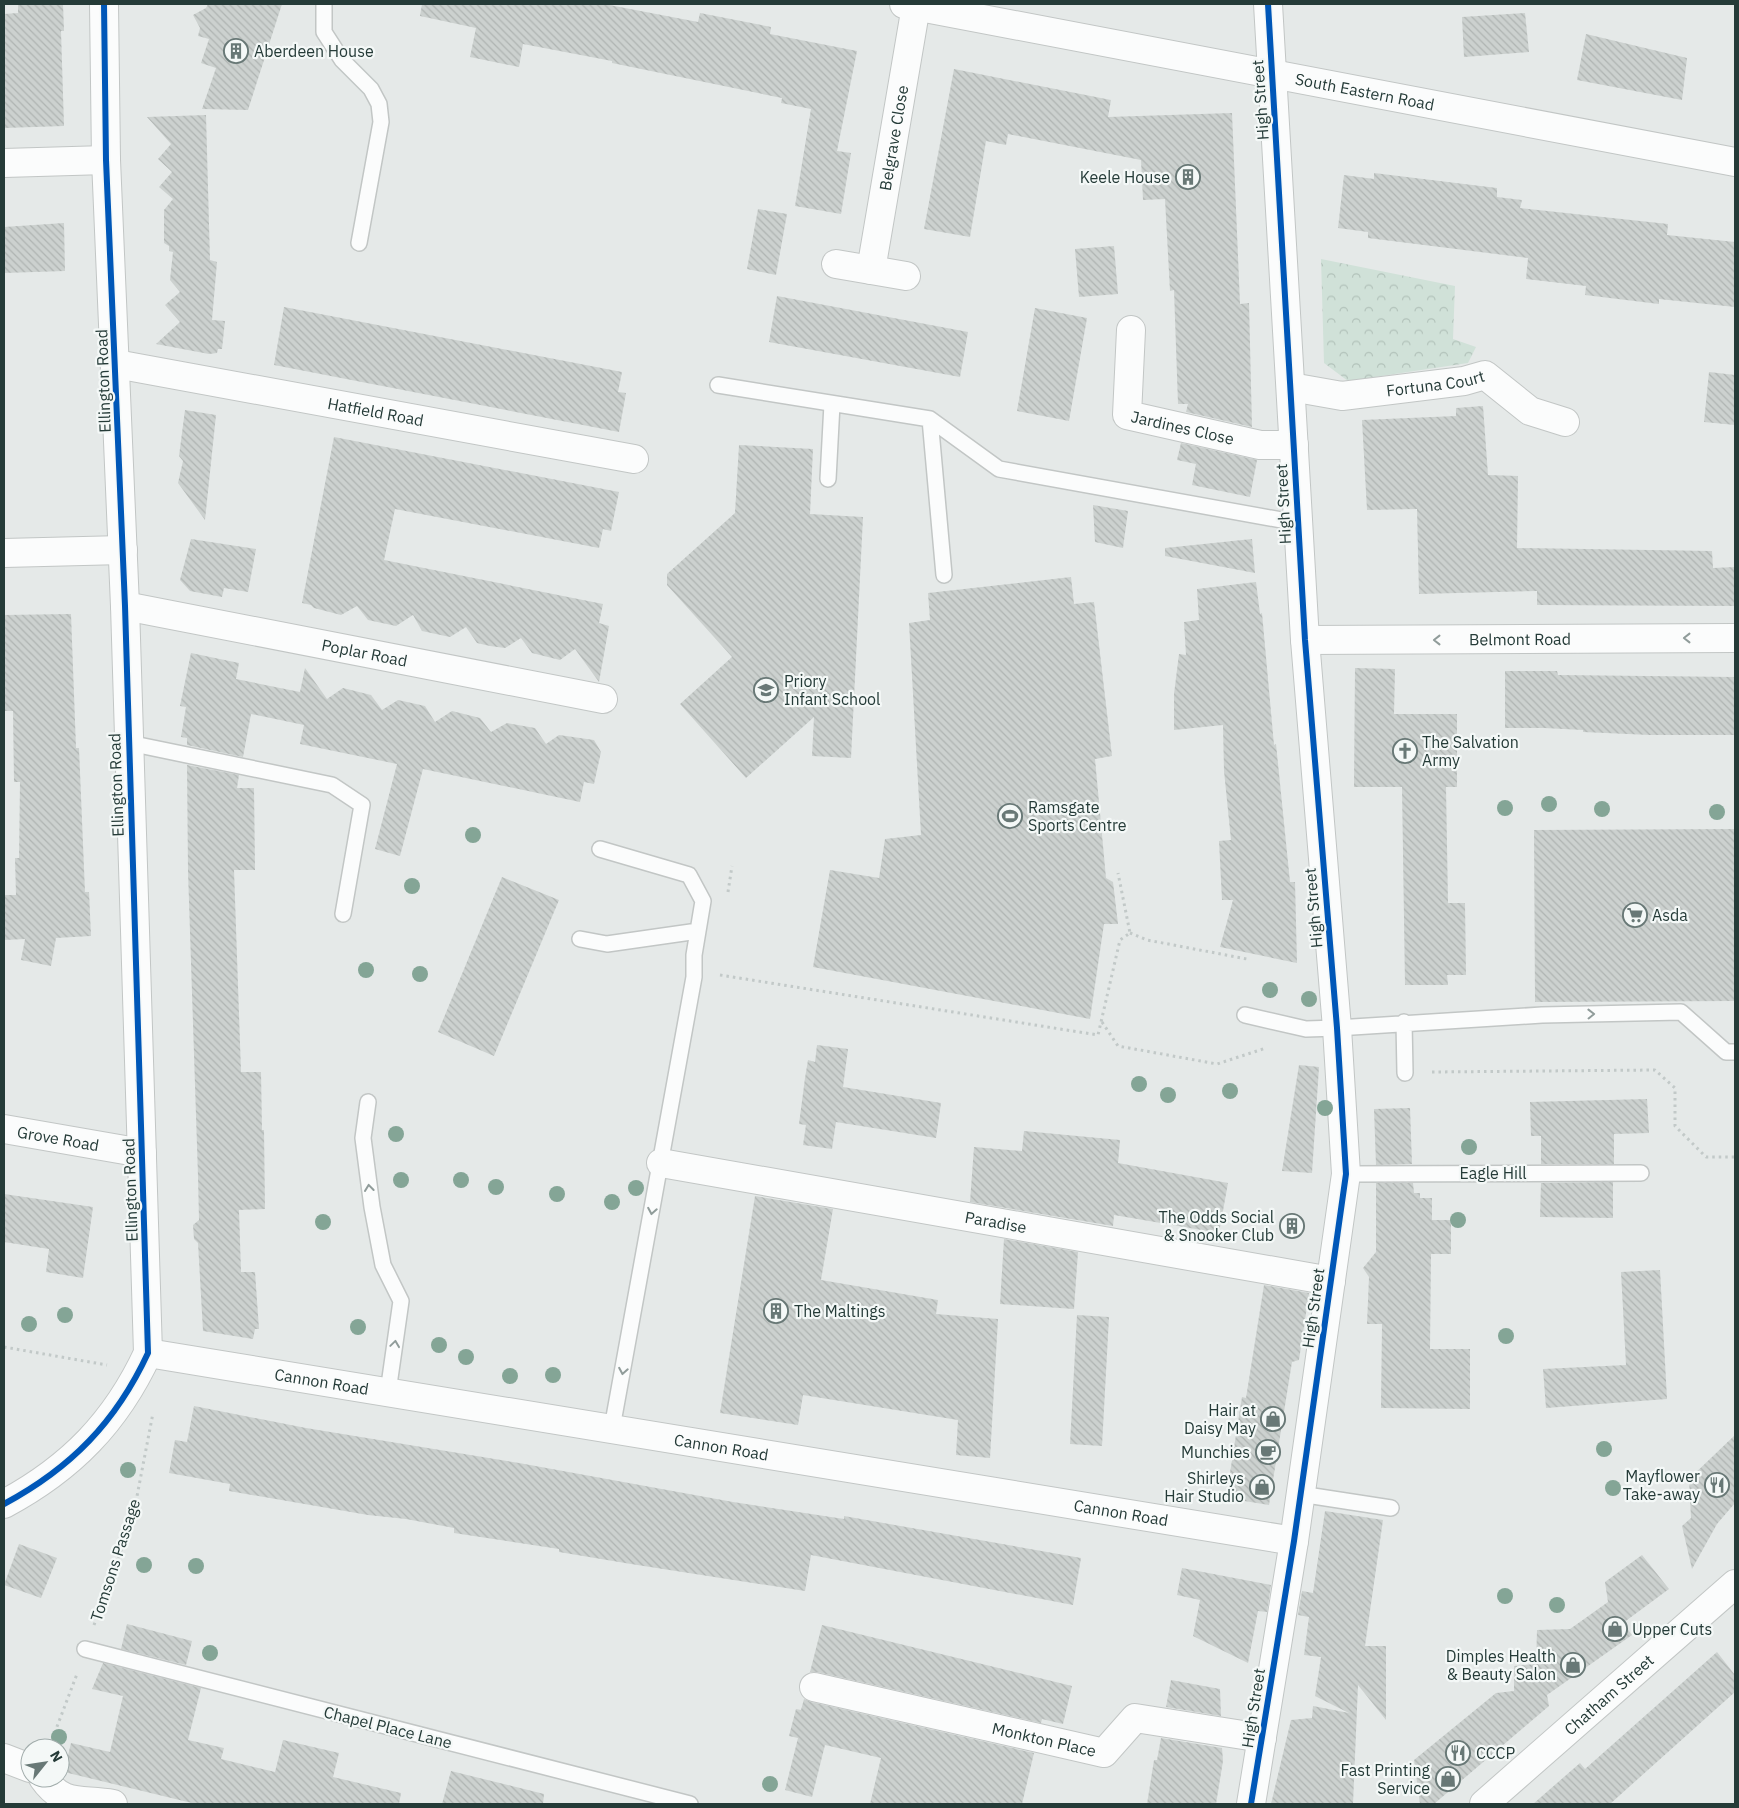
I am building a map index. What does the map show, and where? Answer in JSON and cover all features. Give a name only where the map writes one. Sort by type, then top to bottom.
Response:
[{"type":"street","name":"Ellington Road","points":[[104,4],[106,160],[123,550],[142,1153],[144,1362]]},
{"type":"street","name":"High Street","points":[[1251,1804],[1294,1541],[1346,1174],[1337,1028],[1305,640],[1268,4]]},
{"type":"street","name":"South Eastern Road","points":[[910,5],[1735,162]]},
{"type":"street","name":"Belgrave Close","points":[[871,270],[910,5]]},
{"type":"street","points":[[4,163],[106,160]]},
{"type":"street","points":[[836,264],[906,276]]},
{"type":"street","name":"Jardines Close","points":[[1131,330],[1127,416],[1260,445],[1294,446]]},
{"type":"street","name":"Hatfield Road","points":[[116,364],[634,459]]},
{"type":"street","name":"Fortuna Court","points":[[1291,387],[1342,396],[1464,381],[1485,375],[1530,411],[1566,422]]},
{"type":"street","points":[[4,553],[123,550]]},
{"type":"street","name":"Poplar Road","points":[[125,606],[603,699]]},
{"type":"street","name":"Belmont Road","points":[[1305,640],[1735,638]]},
{"type":"street","name":"Grove Road","points":[[4,1129],[142,1153]]},
{"type":"street","name":"Paradise","points":[[661,1163],[1331,1281]]},
{"type":"street","points":[[4,1504],[49,1478],[89,1443],[119,1404],[144,1362]]},
{"type":"street","name":"Cannon Road","points":[[144,1362],[388,1392],[1294,1541]]},
{"type":"street","name":"Chatham Street","points":[[1484,1804],[1735,1584]]},
{"type":"street","name":"Monkton Place","points":[[814,1687],[1104,1753],[1135,1718],[1262,1738]]},
{"type":"street","points":[[4,1758],[20,1764]]},
{"type":"street","points":[[50,1788],[53,1792],[83,1803],[113,1804]]},
{"type":"lane","points":[[324,4],[324,32],[342,60],[372,89],[379,104],[381,122],[359,243]]},
{"type":"lane","points":[[718,385],[930,419],[999,469],[1298,523]]},
{"type":"lane","points":[[828,479],[832,404]]},
{"type":"lane","points":[[930,419],[944,576]]},
{"type":"lane","points":[[129,743],[332,785],[362,805],[343,914]]},
{"type":"lane","points":[[600,849],[689,875],[703,901],[694,955],[694,977],[612,1428]]},
{"type":"lane","points":[[580,938],[607,944],[698,931]]},
{"type":"lane","points":[[1245,1015],[1306,1028],[1337,1028],[1404,1022],[1542,1015],[1681,1012],[1731,1052]]},
{"type":"lane","points":[[1404,1022],[1405,1072]]},
{"type":"lane","points":[[368,1102],[363,1138],[372,1207],[383,1265],[401,1301],[388,1392]]},
{"type":"lane","name":"Eagle Hill","points":[[1346,1174],[1641,1173]]},
{"type":"lane","points":[[1300,1494],[1391,1508]]},
{"type":"lane","name":"Chapel Place Lane","points":[[85,1649],[690,1804]]},
{"type":"path","points":[[1118,873],[1130,934]]},
{"type":"path","points":[[1130,934],[1147,940],[1247,959]]},
{"type":"path","points":[[714,976],[1098,1035],[1120,940],[1130,934]]},
{"type":"path","points":[[1102,1021],[1118,1046],[1217,1064],[1264,1048],[1274,1049]]},
{"type":"path","points":[[1405,1072],[1655,1070],[1675,1088],[1675,1126],[1706,1158],[1735,1157]]},
{"type":"path","points":[[4,1347],[144,1362]]},
{"type":"green space","points":[[1321,259],[1455,286],[1453,339],[1476,347],[1468,363],[1348,381],[1324,363]]},
{"type":"building","points":[[18,4],[63,4],[64,31],[61,31],[64,126],[4,128],[4,14],[18,13]]},
{"type":"building","name":"Aberdeen House","points":[[208,4],[282,4],[248,110],[202,109],[216,68],[201,63],[209,39],[198,36],[200,28],[193,15],[206,8]]},
{"type":"building","points":[[422,4],[604,4],[698,22],[700,13],[771,27],[770,34],[857,51],[837,151],[851,153],[841,214],[795,206],[811,109],[781,103],[782,98],[612,63],[612,61],[523,44],[519,67],[470,57],[476,28],[420,16]]},
{"type":"building","points":[[1525,13],[1529,52],[1464,57],[1462,17]]},
{"type":"building","points":[[1586,34],[1687,58],[1682,100],[1577,80]]},
{"type":"building","points":[[954,69],[1111,100],[1108,117],[1232,113],[1240,304],[1249,303],[1252,427],[1186,412],[1188,404],[1178,404],[1174,290],[1170,291],[1165,199],[1143,200],[1141,160],[1008,134],[1006,145],[986,141],[970,237],[924,229]]},
{"type":"building","points":[[206,115],[210,260],[217,262],[212,320],[225,321],[222,349],[218,349],[217,353],[209,354],[156,344],[180,322],[165,305],[180,292],[170,280],[173,252],[169,251],[169,246],[164,243],[164,210],[173,199],[159,187],[172,172],[158,159],[171,144],[147,117]]},
{"type":"building","points":[[1374,173],[1497,188],[1497,197],[1522,200],[1520,208],[1668,224],[1667,235],[1735,242],[1735,307],[1659,299],[1659,304],[1585,295],[1586,286],[1526,279],[1528,258],[1368,238],[1368,232],[1338,228],[1344,175],[1374,179]]},
{"type":"building","points":[[758,209],[787,214],[776,275],[747,269]]},
{"type":"building","points":[[64,223],[65,271],[4,273],[4,227]]},
{"type":"building","points":[[1114,246],[1118,294],[1079,297],[1075,249]]},
{"type":"building","points":[[777,296],[968,332],[960,377],[769,342]]},
{"type":"building","points":[[284,307],[622,372],[618,392],[626,393],[619,432],[274,365]]},
{"type":"building","points":[[1035,308],[1087,318],[1069,421],[1017,411]]},
{"type":"building","points":[[1709,372],[1735,375],[1735,425],[1704,422]]},
{"type":"building","points":[[1483,406],[1488,475],[1518,476],[1517,548],[1712,551],[1713,568],[1735,567],[1735,606],[1537,605],[1537,591],[1419,594],[1417,509],[1367,510],[1362,420],[1456,416],[1456,408]]},
{"type":"building","points":[[185,410],[216,415],[205,520],[178,483],[183,461],[179,456]]},
{"type":"building","points":[[334,437],[619,492],[611,531],[603,529],[599,548],[395,509],[384,560],[603,604],[599,623],[609,626],[599,682],[575,649],[560,660],[532,653],[521,638],[505,648],[490,646],[477,643],[466,627],[450,637],[422,631],[413,615],[396,626],[368,620],[357,606],[341,615],[302,603]]},
{"type":"building","points":[[1181,443],[1257,460],[1250,497],[1192,485],[1196,464],[1177,460]]},
{"type":"building","points":[[739,445],[813,449],[810,514],[863,517],[851,758],[812,756],[814,717],[746,778],[680,704],[732,657],[667,585],[667,574],[735,513]]},
{"type":"building","points":[[1093,505],[1128,511],[1123,548],[1095,542]]},
{"type":"building","points":[[191,539],[256,549],[248,592],[224,588],[222,597],[190,591],[180,580]]},
{"type":"building","points":[[1252,539],[1255,573],[1165,556],[1165,548]]},
{"type":"building","name":"Ramsgate Sports Centre","points":[[1071,577],[1074,604],[1094,602],[1112,756],[1095,759],[1106,878],[1113,882],[1118,924],[1104,924],[1090,1019],[813,967],[830,870],[879,878],[885,839],[921,835],[909,623],[930,620],[928,593]]},
{"type":"building","points":[[1256,582],[1260,614],[1262,613],[1274,745],[1276,744],[1290,882],[1295,882],[1297,963],[1220,947],[1233,900],[1222,900],[1219,841],[1231,840],[1224,771],[1223,725],[1174,730],[1174,694],[1179,654],[1186,655],[1184,622],[1199,620],[1197,589]]},
{"type":"building","points":[[71,614],[76,748],[79,748],[85,892],[89,892],[91,936],[56,938],[51,966],[21,960],[25,939],[5,940],[4,895],[16,895],[15,858],[19,858],[20,782],[14,782],[13,711],[4,711],[4,615]]},
{"type":"building","points":[[191,653],[239,663],[236,679],[300,692],[305,668],[327,699],[343,688],[371,695],[382,710],[398,700],[425,706],[435,722],[452,711],[480,718],[491,732],[507,723],[535,728],[546,744],[559,735],[594,740],[601,752],[594,784],[584,782],[580,802],[423,769],[400,856],[375,849],[397,764],[300,744],[304,725],[251,714],[243,757],[187,745],[187,738],[181,737],[186,707],[180,706]]},
{"type":"building","points":[[1355,668],[1395,669],[1394,714],[1457,714],[1457,787],[1446,787],[1448,903],[1465,903],[1466,975],[1447,975],[1448,985],[1405,985],[1402,787],[1354,787]]},
{"type":"building","points":[[1505,671],[1557,671],[1558,675],[1735,677],[1735,735],[1650,735],[1544,728],[1505,728]]},
{"type":"building","points":[[187,765],[239,775],[237,788],[254,788],[255,870],[234,870],[241,1072],[261,1072],[262,1130],[264,1130],[265,1209],[239,1210],[241,1272],[255,1272],[259,1329],[255,1329],[253,1339],[203,1331],[198,1243],[194,1239],[193,1225],[199,1220],[188,871]]},
{"type":"building","name":"Asda","points":[[1735,829],[1735,1001],[1535,1002],[1534,830]]},
{"type":"building","points":[[502,877],[559,900],[494,1056],[438,1032]]},
{"type":"building","points":[[817,1045],[848,1049],[843,1087],[941,1103],[936,1138],[836,1122],[832,1149],[803,1145],[806,1125],[799,1124],[805,1078],[808,1060],[815,1062]]},
{"type":"building","points":[[1299,1065],[1319,1067],[1312,1173],[1282,1171]]},
{"type":"building","points":[[1647,1099],[1649,1133],[1614,1134],[1614,1164],[1541,1164],[1541,1136],[1531,1136],[1530,1102]]},
{"type":"building","points":[[1410,1108],[1412,1164],[1376,1165],[1374,1109]]},
{"type":"building","points":[[1024,1131],[1120,1140],[1118,1163],[1228,1183],[1219,1233],[1114,1215],[1113,1226],[970,1202],[974,1147],[1022,1151]]},
{"type":"building","points":[[1613,1182],[1613,1218],[1540,1217],[1541,1183]]},
{"type":"building","points":[[1376,1183],[1413,1183],[1414,1193],[1420,1193],[1420,1198],[1432,1198],[1432,1220],[1451,1220],[1451,1254],[1431,1254],[1430,1349],[1470,1349],[1470,1409],[1381,1408],[1382,1324],[1367,1324],[1369,1277],[1363,1268],[1376,1252]]},
{"type":"building","points":[[4,1194],[93,1207],[83,1278],[46,1272],[49,1249],[4,1242]]},
{"type":"building","points":[[755,1196],[833,1209],[821,1280],[938,1300],[936,1314],[998,1319],[990,1458],[956,1455],[958,1420],[803,1395],[798,1425],[720,1413]]},
{"type":"building","points":[[1004,1239],[1078,1252],[1074,1309],[1000,1304]]},
{"type":"building","points":[[1660,1270],[1667,1399],[1546,1408],[1543,1369],[1626,1365],[1621,1272]]},
{"type":"building","points":[[1264,1285],[1309,1293],[1299,1360],[1292,1362],[1269,1505],[1226,1498],[1242,1397],[1246,1398]]},
{"type":"building","points":[[1077,1315],[1109,1317],[1102,1446],[1070,1444]]},
{"type":"building","points":[[194,1406],[306,1428],[519,1463],[733,1502],[844,1519],[844,1516],[1081,1558],[1073,1605],[811,1555],[805,1591],[559,1552],[559,1549],[454,1533],[454,1528],[406,1519],[368,1515],[229,1491],[230,1484],[169,1473],[175,1440],[187,1442]]},
{"type":"building","points":[[1735,1435],[1735,1503],[1717,1524],[1692,1569],[1682,1526],[1691,1518],[1689,1479]]},
{"type":"building","points":[[1325,1511],[1383,1520],[1365,1646],[1386,1646],[1386,1720],[1358,1685],[1353,1804],[1271,1804],[1291,1720],[1312,1718],[1313,1706],[1349,1713],[1315,1696],[1321,1657],[1304,1655],[1309,1617],[1298,1615],[1302,1591],[1313,1593]]},
{"type":"building","points":[[19,1544],[57,1558],[41,1598],[4,1585]]},
{"type":"building","points":[[1642,1555],[1669,1589],[1623,1623],[1632,1635],[1547,1695],[1549,1706],[1434,1804],[1420,1804],[1414,1760],[1496,1693],[1514,1691],[1514,1666],[1536,1664],[1537,1630],[1570,1629],[1608,1602],[1605,1582]]},
{"type":"building","points":[[1182,1568],[1271,1585],[1267,1612],[1258,1611],[1248,1663],[1193,1636],[1200,1600],[1177,1595]]},
{"type":"building","points":[[127,1624],[192,1641],[186,1665],[121,1649]]},
{"type":"building","points":[[822,1625],[1072,1686],[1063,1724],[1042,1719],[1041,1723],[817,1672],[810,1672]]},
{"type":"building","points":[[1717,1652],[1735,1675],[1735,1692],[1610,1804],[1533,1804],[1580,1763],[1585,1769]]},
{"type":"building","points":[[103,1663],[201,1688],[188,1740],[224,1748],[221,1759],[275,1772],[283,1740],[339,1753],[333,1777],[401,1793],[399,1804],[196,1804],[70,1773],[71,1743],[110,1752],[123,1696],[92,1689]]},
{"type":"building","points":[[1171,1680],[1220,1689],[1221,1716],[1166,1707]]},
{"type":"building","points":[[804,1699],[1034,1753],[1022,1804],[870,1804],[881,1758],[825,1745],[812,1797],[785,1790],[798,1738],[789,1736],[796,1709],[801,1710]]},
{"type":"building","points":[[1161,1738],[1222,1748],[1223,1761],[1216,1804],[1147,1804],[1154,1760],[1157,1760]]},
{"type":"building","points":[[451,1771],[544,1794],[543,1804],[442,1804]]},
{"type":"cycle path","points":[[4,1504],[50,1475],[71,1459],[89,1441],[121,1401],[148,1353],[125,606],[106,160],[104,4]]},
{"type":"cycle path","points":[[1251,1804],[1294,1541],[1346,1174],[1337,1028],[1305,640],[1268,4]]},
{"type":"place","name":"Aberdeen House","points":[[236,51]]},
{"type":"place","name":"Keele House","points":[[1188,177]]},
{"type":"place","name":"Priory Infant School","points":[[766,690]]},
{"type":"place","name":"The Salvation Army","points":[[1405,751]]},
{"type":"place","name":"Ramsgate Sports Centre","points":[[1010,816]]},
{"type":"place","name":"Asda","points":[[1635,915]]},
{"type":"place","name":"The Odds Social & Snooker Club","points":[[1292,1226]]},
{"type":"place","name":"The Maltings","points":[[776,1311]]},
{"type":"place","name":"Hair at Daisy May","points":[[1273,1419]]},
{"type":"place","name":"Munchies","points":[[1268,1452]]},
{"type":"place","name":"Mayflower Take-away","points":[[1717,1485]]},
{"type":"place","name":"Shirleys Hair Studio","points":[[1262,1487]]},
{"type":"place","name":"Upper Cuts","points":[[1615,1629]]},
{"type":"place","name":"Dimples Health & Beauty Salon","points":[[1573,1665]]},
{"type":"place","name":"CCCP","points":[[1458,1753]]},
{"type":"place","name":"Fast Printing Service","points":[[1448,1779]]}]
